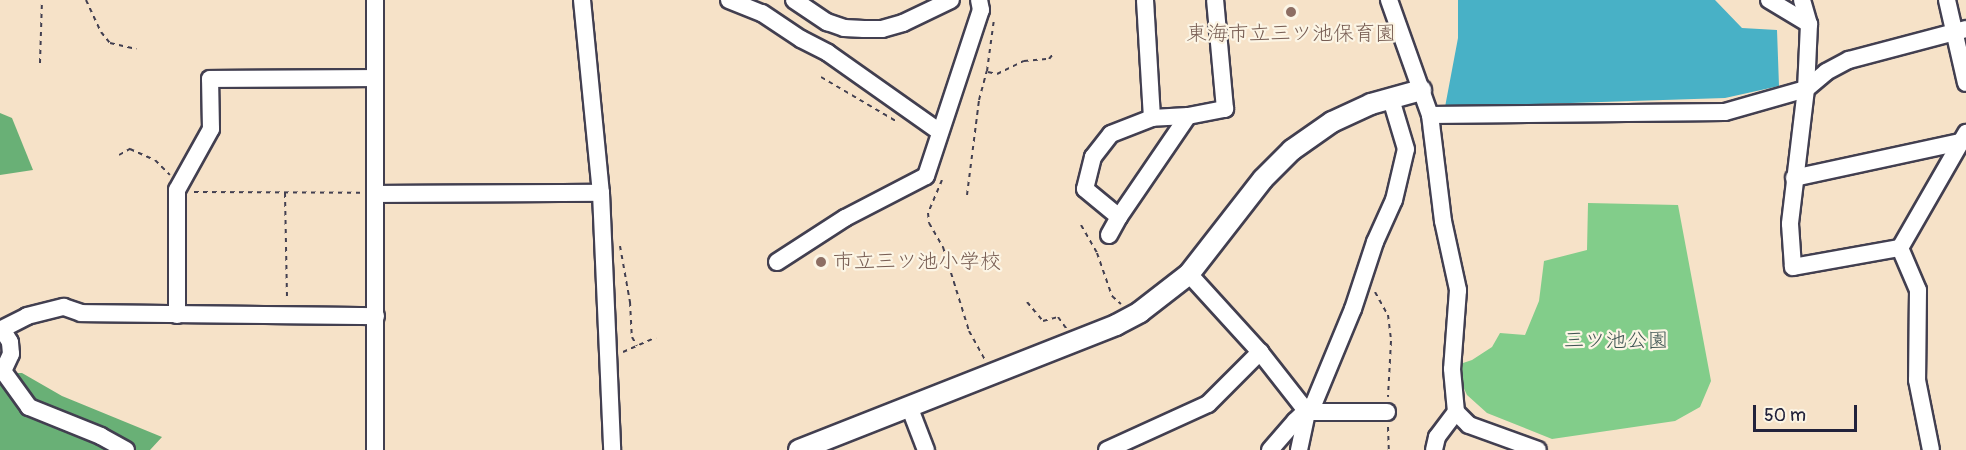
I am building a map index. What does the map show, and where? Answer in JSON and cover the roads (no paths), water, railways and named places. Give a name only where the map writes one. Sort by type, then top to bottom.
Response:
[{"type":"street","points":[[375,0],[375,450]]},
{"type":"street","points":[[582,0],[601,193],[612,450]]},
{"type":"street","points":[[729,0],[762,13],[801,39],[828,53],[940,132]]},
{"type":"street","points":[[794,0],[827,22],[844,28],[864,30],[882,29],[903,22],[951,0]]},
{"type":"street","points":[[1145,0],[1152,118]]},
{"type":"street","points":[[1119,217],[1085,189],[1092,157],[1111,134],[1152,118],[1188,116],[1225,109],[1215,0]]},
{"type":"street","points":[[1389,0],[1430,115],[1443,221],[1458,290],[1452,369],[1456,412],[1469,425],[1538,450]]},
{"type":"street","points":[[1769,0],[1809,24]]},
{"type":"street","points":[[1802,0],[1809,24],[1806,90],[1790,224],[1793,267],[1900,248],[1964,138]]},
{"type":"street","points":[[1947,0],[1961,31],[1966,83]]},
{"type":"street","points":[[777,262],[845,218],[926,176],[980,5]]},
{"type":"street","points":[[1430,115],[1725,112],[1806,90],[1826,72],[1849,60],[1961,31]]},
{"type":"street","points":[[177,315],[178,187],[211,129],[210,79],[374,78]]},
{"type":"street","points":[[799,450],[1131,317],[1154,303],[1189,274],[1263,179],[1292,150],[1332,122],[1421,90]]},
{"type":"street","points":[[1270,450],[1314,403],[1337,351],[1403,169],[1407,149],[1391,99]]},
{"type":"street","points":[[1109,235],[1188,116]]},
{"type":"street","points":[[1794,178],[1964,138]]},
{"type":"street","points":[[376,194],[601,193]]},
{"type":"street","points":[[1900,248],[1918,290],[1917,380],[1931,450]]},
{"type":"street","points":[[1189,274],[1260,352],[1307,412],[1299,450]]},
{"type":"street","points":[[126,450],[101,436],[29,406],[3,371],[10,354],[10,342],[2,329],[27,316],[64,308],[81,313],[376,316]]},
{"type":"street","points":[[1107,450],[1208,404],[1260,352]]},
{"type":"street","points":[[909,406],[926,450]]},
{"type":"street","points":[[1307,412],[1388,412]]},
{"type":"street","points":[[1434,450],[1437,437],[1456,412]]},
{"type":"water","points":[[1458,0],[1715,0],[1742,28],[1777,30],[1779,86],[1725,98],[1445,107],[1458,38]]},
{"type":"place","name":"東海市立三ツ池保育園","points":[[1291,12]]},
{"type":"place","name":"市立三ツ池小学校","points":[[821,262]]},
{"type":"park label","name":"三ツ池公園","points":[[1616,341]]}]
